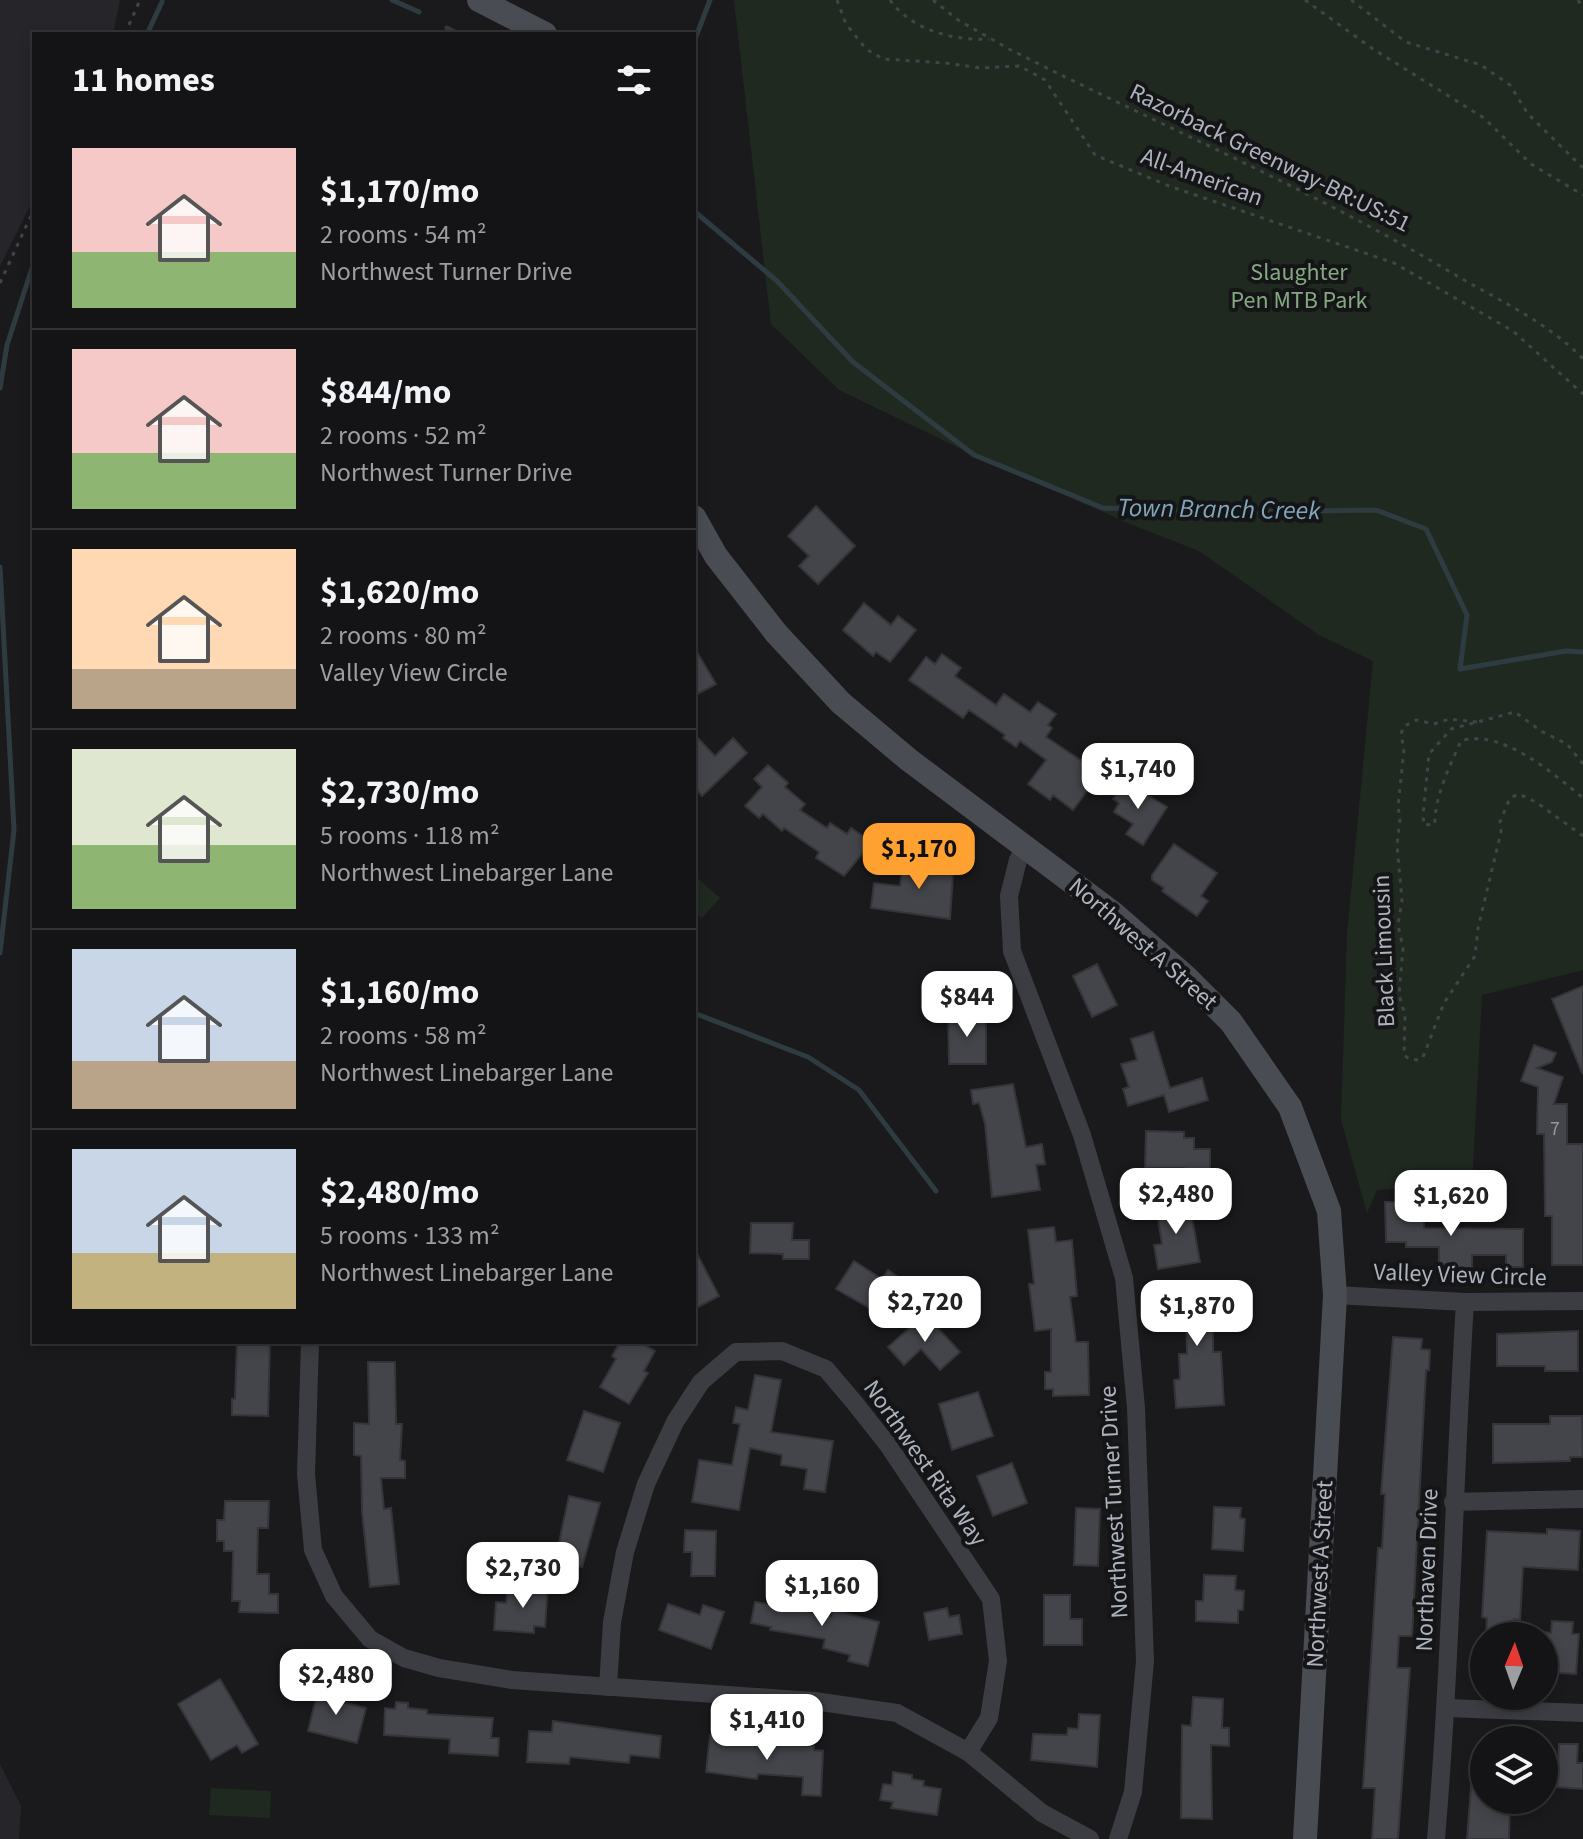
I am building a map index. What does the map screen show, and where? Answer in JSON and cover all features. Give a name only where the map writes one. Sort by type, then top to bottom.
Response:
[{"type":"street","points":[[479,0],[541,32]]},
{"type":"street","name":"Northwest A Street","points":[[696,520],[724,567],[776,633],[841,703],[909,760],[1113,913],[1185,976],[1231,1022],[1290,1107],[1329,1211],[1335,1295],[1305,1839]]},
{"type":"street","name":"Northwest Turner Drive","points":[[1026,846],[1018,860],[1009,896],[1012,951],[1082,1135],[1124,1278],[1135,1393],[1145,1661],[1133,1792],[1118,1839]]},
{"type":"street","name":"Valley View Circle","points":[[1335,1295],[1465,1302],[1583,1301]]},
{"type":"street","name":"Northaven Drive","points":[[1436,1839],[1447,1708],[1453,1502],[1465,1302]]},
{"type":"street","points":[[310,1344],[306,1474],[313,1550],[334,1596],[370,1639],[404,1658],[439,1668],[512,1680],[814,1701],[897,1713],[968,1752],[1042,1813],[1090,1839]]},
{"type":"street","name":"Northwest Rita Way","points":[[608,1687],[612,1622],[625,1552],[646,1484],[675,1422],[701,1382],[736,1352],[782,1351],[826,1369],[854,1402],[888,1445],[991,1599],[998,1661],[996,1675],[989,1718],[968,1752]]},
{"type":"street","points":[[1453,1502],[1583,1499]]},
{"type":"street","points":[[1447,1708],[1583,1713]]},
{"type":"path","points":[[126,32],[140,0]]},
{"type":"path","name":"All-American","points":[[837,0],[846,24],[866,49],[883,59],[981,68],[1019,66],[1045,80],[1095,155],[1169,186],[1394,263],[1513,331],[1583,394]]},
{"type":"path","points":[[890,0],[919,26],[940,34],[989,39]]},
{"type":"path","name":"Razorback Greenway-BR:US:51","points":[[933,0],[989,39],[1383,231],[1531,319],[1583,359]]},
{"type":"path","points":[[1305,0],[1373,49],[1484,118],[1531,164],[1583,195]]},
{"type":"path","points":[[1351,0],[1406,42],[1481,65],[1510,85],[1528,114],[1583,168]]},
{"type":"path","points":[[1578,0],[1583,8]]},
{"type":"path","points":[[0,283],[32,213]]},
{"type":"path","points":[[1583,764],[1567,744],[1541,731],[1515,712],[1451,729],[1429,754],[1424,825],[1435,824],[1434,811],[1461,741],[1473,737],[1541,762],[1583,798]]},
{"type":"path","name":"Black Limousin","points":[[1477,722],[1458,719],[1434,724],[1416,720],[1403,727],[1401,735],[1404,749],[1399,783],[1397,845],[1402,901],[1398,925],[1403,948],[1399,995],[1405,1015],[1404,1055],[1409,1059],[1419,1060],[1423,1057],[1444,1003],[1475,956],[1478,928],[1501,832],[1500,822],[1510,798],[1519,794],[1536,802],[1583,836]]},
{"type":"shaded area","points":[[0,0],[120,0],[113,32],[32,32],[32,202],[0,266]]},
{"type":"shaded area","points":[[0,1764],[21,1806],[19,1839],[0,1839]]},
{"type":"green space","name":"Slaughter Pen MTB Park","points":[[734,0],[1583,0],[1583,970],[1482,995],[1472,1185],[1377,1190],[1367,1213],[1341,1120],[1347,934],[1373,661],[1319,635],[1199,551],[1130,524],[959,448],[839,390],[771,324]]},
{"type":"green space","points":[[696,877],[720,898],[702,918],[696,914]]},
{"type":"green space","points":[[211,1788],[271,1791],[270,1818],[209,1815]]},
{"type":"building","points":[[816,506],[855,546],[818,584],[799,566],[809,556],[788,536]]},
{"type":"building","points":[[864,603],[891,625],[898,616],[916,630],[890,662],[876,652],[873,656],[843,630]]},
{"type":"building","points":[[696,650],[716,684],[696,695]]},
{"type":"building","points":[[942,654],[961,668],[955,676],[996,705],[1004,694],[1030,712],[1038,702],[1056,714],[1048,725],[1052,728],[1046,737],[1100,773],[1073,810],[1053,795],[1050,800],[1028,784],[1046,760],[1020,741],[1016,747],[1003,738],[1005,735],[969,710],[963,718],[909,680],[926,657],[935,664]]},
{"type":"building","points":[[696,736],[715,756],[733,738],[747,753],[702,796],[696,789]]},
{"type":"building","points":[[768,765],[788,783],[785,787],[805,804],[800,810],[827,828],[830,823],[847,834],[851,828],[872,842],[844,876],[816,858],[819,852],[784,828],[782,831],[763,814],[759,818],[745,806],[762,787],[754,779]]},
{"type":"building","points":[[1125,781],[1167,807],[1143,845],[1126,834],[1133,824],[1114,812],[1119,803],[1113,799]]},
{"type":"building","points":[[1174,844],[1217,873],[1201,896],[1208,901],[1197,916],[1152,880],[1152,875]]},
{"type":"building","points":[[936,858],[954,860],[950,919],[871,908],[874,883],[900,886],[903,862],[935,866]]},
{"type":"building","points":[[1097,964],[1117,1005],[1092,1017],[1073,976]]},
{"type":"building","points":[[1583,986],[1583,1073],[1582,1073],[1552,999]]},
{"type":"building","points":[[986,1013],[986,1064],[949,1064],[948,1014]]},
{"type":"building","points":[[1153,1032],[1170,1088],[1202,1078],[1208,1100],[1169,1112],[1164,1095],[1128,1106],[1123,1089],[1129,1087],[1121,1064],[1137,1060],[1131,1039]]},
{"type":"building","points":[[1534,1045],[1556,1053],[1552,1062],[1537,1068],[1563,1077],[1554,1104],[1567,1104],[1567,1144],[1583,1144],[1583,1265],[1552,1265],[1552,1216],[1545,1216],[1544,1134],[1537,1134],[1538,1087],[1521,1081]]},
{"type":"building","points":[[1013,1084],[1026,1147],[1042,1144],[1045,1164],[1036,1165],[1040,1190],[992,1197],[985,1124],[979,1103],[973,1104],[971,1090]]},
{"type":"building","points":[[1146,1131],[1184,1132],[1184,1138],[1194,1138],[1194,1149],[1210,1149],[1210,1189],[1184,1188],[1184,1168],[1145,1168]]},
{"type":"building","points":[[1189,1201],[1200,1262],[1158,1269],[1154,1245],[1162,1244],[1156,1207]]},
{"type":"building","points":[[1385,1202],[1424,1202],[1424,1228],[1523,1229],[1523,1267],[1506,1267],[1506,1255],[1472,1255],[1472,1268],[1439,1269],[1439,1247],[1406,1247],[1406,1242],[1386,1242]]},
{"type":"building","points":[[751,1223],[793,1223],[792,1240],[809,1240],[809,1259],[783,1259],[783,1254],[750,1253]]},
{"type":"building","points":[[1054,1227],[1056,1242],[1072,1240],[1077,1296],[1070,1297],[1076,1342],[1088,1342],[1089,1395],[1053,1396],[1053,1389],[1045,1389],[1045,1372],[1051,1372],[1051,1329],[1035,1331],[1029,1284],[1034,1284],[1028,1230]]},
{"type":"building","points":[[696,1252],[719,1296],[696,1308]]},
{"type":"building","points":[[854,1261],[882,1279],[888,1270],[907,1283],[885,1317],[836,1289]]},
{"type":"building","points":[[1167,1286],[1213,1286],[1213,1352],[1221,1352],[1224,1405],[1176,1408],[1174,1380],[1180,1379],[1179,1354],[1187,1354],[1186,1326],[1176,1326],[1176,1310],[1167,1310]]},
{"type":"building","points":[[925,1314],[960,1352],[940,1370],[921,1349],[904,1365],[888,1347]]},
{"type":"building","points":[[1578,1331],[1578,1371],[1545,1371],[1545,1366],[1497,1366],[1497,1334]]},
{"type":"building","points":[[1393,1337],[1422,1339],[1421,1349],[1430,1350],[1429,1370],[1426,1370],[1412,1636],[1399,1636],[1397,1668],[1410,1668],[1398,1839],[1372,1839],[1375,1788],[1363,1788],[1378,1548],[1382,1548],[1385,1494],[1381,1494]]},
{"type":"building","points":[[237,1344],[270,1344],[268,1416],[232,1415],[232,1399],[235,1399]]},
{"type":"building","points":[[619,1344],[643,1344],[655,1351],[644,1371],[648,1373],[629,1404],[600,1387],[616,1359],[612,1356]]},
{"type":"building","points":[[368,1362],[395,1362],[396,1424],[402,1424],[400,1460],[405,1461],[405,1478],[381,1478],[384,1509],[391,1508],[399,1584],[370,1587],[362,1512],[361,1456],[354,1455],[354,1423],[369,1424]]},
{"type":"building","points":[[755,1375],[781,1380],[771,1432],[833,1441],[825,1492],[804,1489],[807,1469],[781,1465],[782,1455],[750,1448],[739,1510],[692,1502],[699,1460],[732,1465],[740,1424],[733,1423],[736,1407],[748,1410]]},
{"type":"building","points":[[978,1392],[993,1436],[952,1450],[939,1404]]},
{"type":"building","points":[[584,1411],[620,1423],[603,1472],[567,1460]]},
{"type":"building","points":[[1550,1416],[1582,1416],[1583,1457],[1570,1457],[1570,1461],[1493,1463],[1493,1424],[1550,1424]]},
{"type":"building","points":[[1012,1463],[1027,1503],[993,1516],[977,1476]]},
{"type":"building","points":[[569,1496],[600,1503],[582,1567],[555,1561]]},
{"type":"building","points":[[225,1501],[269,1501],[268,1528],[258,1528],[257,1574],[269,1574],[269,1594],[278,1594],[278,1613],[239,1612],[240,1601],[232,1601],[233,1551],[224,1551],[224,1541],[217,1541],[217,1520],[224,1520]]},
{"type":"building","points":[[1214,1507],[1241,1508],[1240,1518],[1245,1519],[1243,1551],[1212,1549]]},
{"type":"building","points":[[1076,1508],[1100,1509],[1098,1566],[1074,1565]]},
{"type":"building","points":[[1547,1529],[1580,1531],[1578,1570],[1523,1567],[1520,1620],[1487,1622],[1487,1618],[1482,1617],[1487,1531],[1547,1534]]},
{"type":"building","points":[[685,1530],[716,1531],[715,1576],[691,1576],[692,1552],[684,1552]]},
{"type":"building","points":[[1204,1575],[1236,1576],[1235,1590],[1244,1591],[1243,1610],[1238,1610],[1238,1623],[1196,1621],[1196,1601],[1203,1601]]},
{"type":"building","points":[[528,1584],[548,1585],[545,1627],[534,1626],[534,1633],[494,1630],[496,1602],[506,1603],[507,1592],[527,1593]]},
{"type":"building","points":[[1044,1595],[1070,1595],[1070,1619],[1082,1619],[1082,1645],[1044,1645]]},
{"type":"building","points":[[785,1599],[801,1601],[800,1610],[831,1616],[833,1610],[879,1622],[868,1666],[848,1661],[850,1655],[823,1648],[825,1639],[770,1630],[771,1627],[751,1623],[755,1602],[784,1606]]},
{"type":"building","points":[[668,1604],[700,1615],[703,1605],[724,1612],[711,1649],[659,1630]]},
{"type":"building","points":[[947,1608],[949,1617],[959,1615],[962,1634],[929,1640],[924,1613]]},
{"type":"building","points":[[1552,1621],[1573,1622],[1572,1634],[1579,1634],[1576,1674],[1558,1673],[1558,1622]]},
{"type":"building","points":[[220,1679],[258,1744],[242,1753],[237,1745],[211,1760],[178,1704]]},
{"type":"building","points":[[319,1686],[338,1691],[335,1700],[366,1708],[357,1743],[308,1731]]},
{"type":"building","points":[[1193,1697],[1223,1699],[1222,1728],[1229,1728],[1229,1746],[1211,1745],[1212,1819],[1181,1818],[1182,1725],[1191,1726]]},
{"type":"building","points":[[396,1702],[408,1703],[408,1708],[427,1710],[427,1714],[493,1718],[491,1738],[499,1738],[498,1756],[449,1753],[450,1739],[384,1735],[385,1708],[395,1709]]},
{"type":"building","points":[[1079,1714],[1100,1715],[1097,1767],[1031,1760],[1033,1734],[1067,1735],[1068,1728],[1078,1729]]},
{"type":"building","points":[[553,1721],[661,1736],[659,1758],[630,1755],[629,1763],[570,1757],[569,1764],[527,1762],[529,1731],[552,1732]]},
{"type":"building","points":[[710,1735],[728,1737],[727,1742],[814,1746],[814,1750],[823,1751],[821,1796],[802,1795],[803,1777],[758,1774],[757,1779],[706,1772]]},
{"type":"building","points":[[1559,1744],[1578,1744],[1577,1763],[1583,1763],[1583,1789],[1558,1787]]},
{"type":"building","points":[[893,1772],[912,1775],[912,1779],[924,1781],[923,1786],[941,1789],[937,1815],[891,1808],[893,1802],[880,1800],[883,1784],[892,1785]]},
{"type":"building","points":[[1470,1800],[1470,1814],[1510,1814],[1509,1839],[1467,1839]]},
{"type":"waterway","points":[[392,0],[419,12]]},
{"type":"waterway","name":"Town Branch Creek","points":[[696,37],[710,0]]},
{"type":"waterway","points":[[148,32],[162,2]]},
{"type":"waterway","points":[[447,28],[454,32]]},
{"type":"waterway","name":"Town Branch Creek","points":[[696,213],[777,281],[853,362],[974,455],[1103,508],[1234,512],[1376,510],[1426,529],[1467,615],[1460,669],[1566,651],[1583,652]]},
{"type":"waterway","points":[[0,388],[7,345],[32,268]]},
{"type":"waterway","points":[[0,567],[14,830],[0,953]]},
{"type":"waterway","points":[[696,1014],[808,1057],[859,1090],[936,1191]]}]
